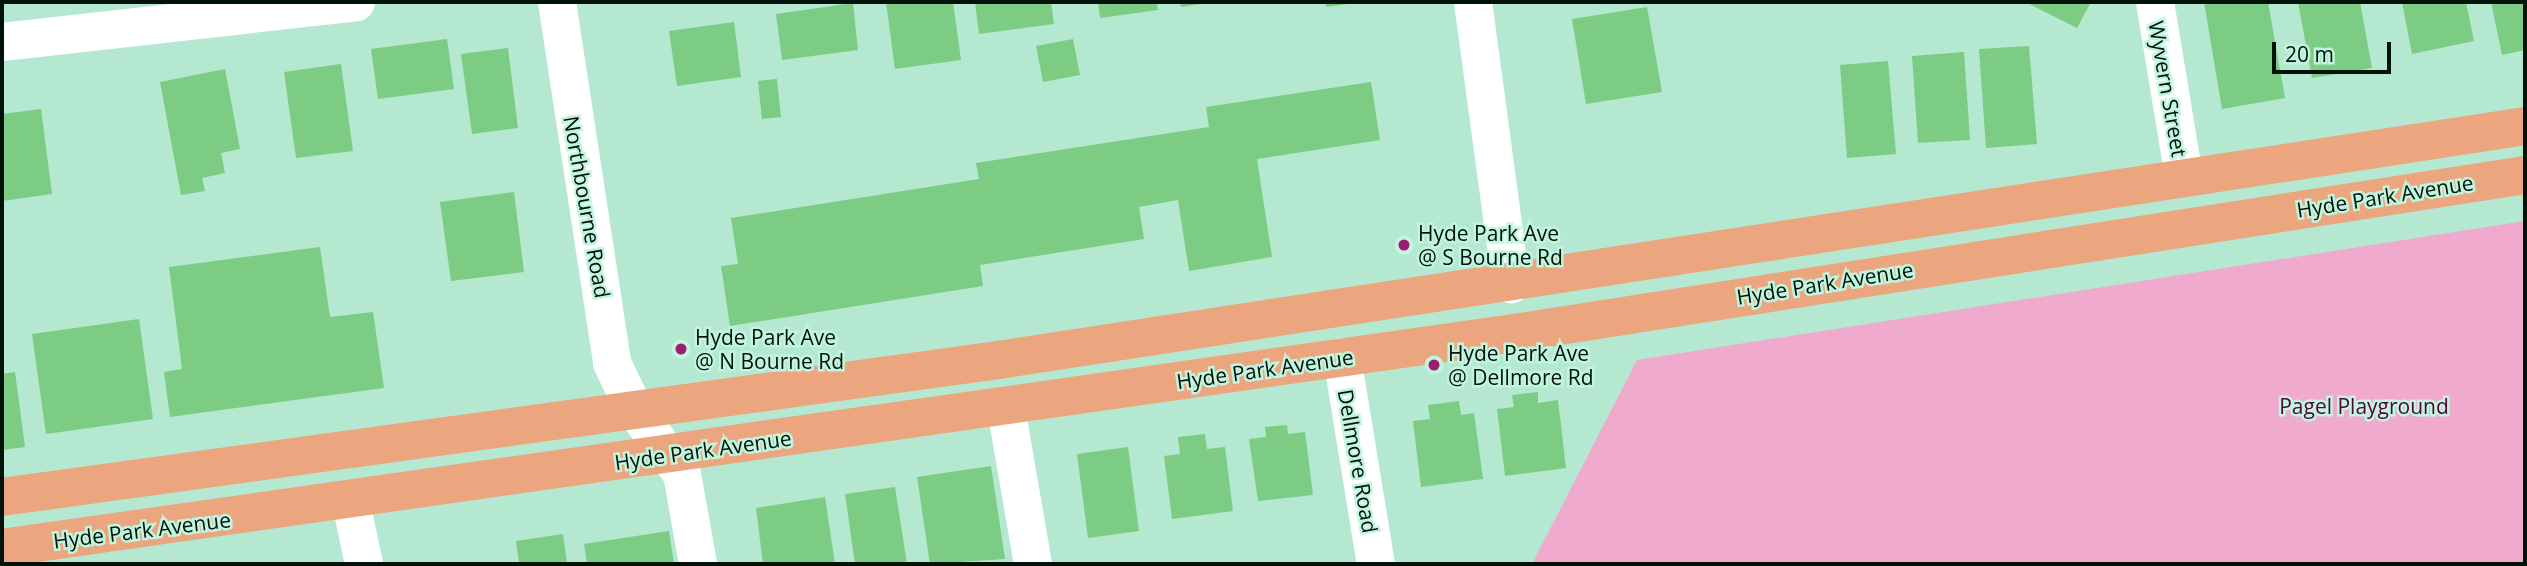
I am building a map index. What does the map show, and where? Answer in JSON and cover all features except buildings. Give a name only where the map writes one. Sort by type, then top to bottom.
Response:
[{"type":"main road","points":[[2,497],[633,407],[998,360],[1511,284],[2183,177],[2525,126]]},
{"type":"main road","name":"Hyde Park Avenue","points":[[2,548],[351,503],[1521,332],[2525,175]]},
{"type":"main road","points":[[2183,177],[2193,226]]},
{"type":"main road","points":[[1511,284],[1521,332]]},
{"type":"main road","points":[[998,360],[1006,408]]},
{"type":"street","points":[[2,42],[356,2]]},
{"type":"street","name":"Northbourne Road","points":[[557,2],[612,363],[633,407],[682,474],[698,564]]},
{"type":"street","points":[[1473,2],[1511,284]]},
{"type":"street","name":"Wyvern Street","points":[[2155,2],[2183,177]]},
{"type":"street","name":"Dellmore Road","points":[[1342,357],[1376,564]]},
{"type":"street","points":[[1006,408],[1033,564]]},
{"type":"street","points":[[351,503],[364,564]]},
{"type":"green space","name":"Pagel Playground","points":[[2525,221],[2525,564],[1532,564],[1637,360]]},
{"type":"place","name":"Hyde Park Ave @ S Bourne Rd","points":[[1404,245]]},
{"type":"place","name":"Hyde Park Ave @ N Bourne Rd","points":[[681,349]]},
{"type":"place","name":"Hyde Park Ave @ Dellmore Rd","points":[[1434,365]]}]
